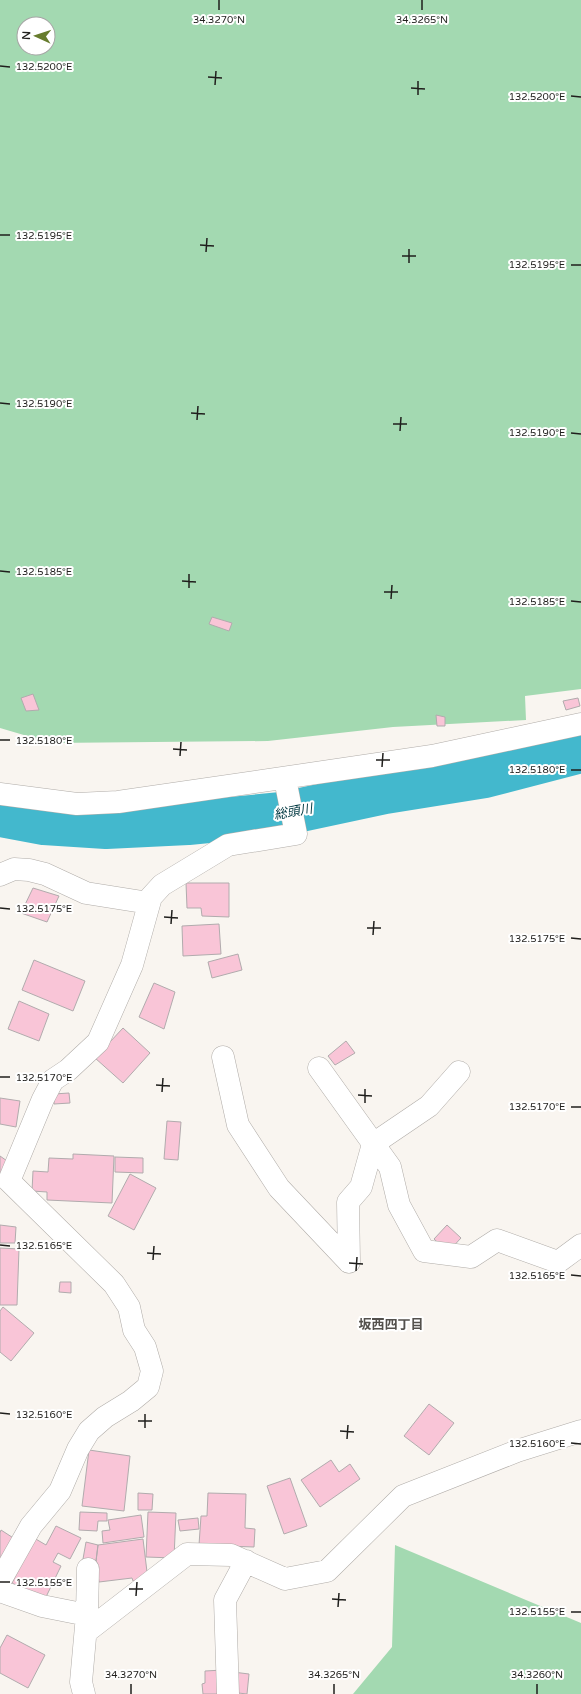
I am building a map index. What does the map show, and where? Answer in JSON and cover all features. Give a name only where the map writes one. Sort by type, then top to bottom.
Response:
[{"type":"street","points":[[0,794],[77,804],[118,802],[285,779],[432,756],[581,724]]},
{"type":"street","points":[[0,1581],[31,1526],[60,1491],[78,1449],[89,1431],[105,1417],[131,1402],[148,1387],[152,1371],[145,1347],[134,1330],[130,1307],[114,1284],[4,1181],[53,1080],[68,1070],[98,1042],[132,965],[151,897],[162,885],[228,845],[296,834],[285,779]]},
{"type":"street","points":[[0,875],[14,869],[29,870],[45,874],[86,893],[149,903]]},
{"type":"street","points":[[223,1057],[238,1125],[280,1188],[349,1262],[348,1202],[361,1186],[374,1144],[430,1106],[459,1072]]},
{"type":"street","points":[[319,1068],[390,1167],[399,1205],[424,1251],[471,1257],[497,1240],[558,1262],[581,1244]]},
{"type":"street","points":[[87,1624],[187,1554],[231,1555],[285,1579],[327,1571],[402,1496],[517,1451],[581,1431]]},
{"type":"street","points":[[228,1694],[225,1600],[246,1561]]},
{"type":"street","points":[[84,1694],[81,1682],[87,1624],[88,1569]]},
{"type":"street","points":[[0,1591],[87,1624]]},
{"type":"green space","points":[[0,0],[581,0],[581,689],[525,696],[526,720],[393,727],[268,741],[51,743],[0,728]]},
{"type":"green space","points":[[395,1545],[581,1623],[581,1694],[353,1694],[392,1647]]},
{"type":"building","points":[[212,617],[232,623],[229,631],[209,624]]},
{"type":"building","points":[[33,694],[39,710],[26,711],[21,698]]},
{"type":"building","points":[[578,698],[580,706],[566,710],[563,701]]},
{"type":"building","points":[[436,715],[445,717],[445,726],[437,726]]},
{"type":"building","points":[[186,883],[229,883],[229,917],[202,916],[201,908],[187,908]]},
{"type":"building","points":[[33,888],[59,896],[47,922],[21,913]]},
{"type":"building","points":[[219,924],[221,954],[183,956],[182,926]]},
{"type":"building","points":[[238,954],[242,970],[212,978],[208,962]]},
{"type":"building","points":[[34,960],[85,981],[73,1011],[22,990]]},
{"type":"building","points":[[154,983],[175,992],[164,1029],[139,1017]]},
{"type":"building","points":[[19,1001],[49,1014],[39,1041],[8,1029]]},
{"type":"building","points":[[123,1028],[150,1053],[123,1083],[95,1058]]},
{"type":"building","points":[[346,1041],[355,1053],[335,1065],[328,1056]]},
{"type":"building","points":[[69,1093],[70,1103],[54,1104],[54,1094]]},
{"type":"building","points":[[0,1098],[20,1101],[16,1127],[0,1124]]},
{"type":"building","points":[[167,1121],[181,1122],[178,1160],[164,1159]]},
{"type":"building","points":[[73,1154],[114,1156],[112,1203],[47,1200],[47,1192],[32,1191],[33,1171],[48,1172],[49,1158],[73,1159]]},
{"type":"building","points":[[0,1156],[10,1163],[0,1178]]},
{"type":"building","points":[[115,1157],[143,1158],[143,1173],[115,1172]]},
{"type":"building","points":[[130,1174],[156,1188],[134,1230],[108,1216]]},
{"type":"building","points":[[0,1225],[16,1227],[15,1243],[0,1243]]},
{"type":"building","points":[[447,1225],[461,1238],[448,1252],[434,1239]]},
{"type":"building","points":[[0,1248],[19,1249],[17,1305],[0,1305]]},
{"type":"building","points":[[60,1282],[71,1282],[71,1293],[59,1292]]},
{"type":"building","points":[[3,1307],[34,1333],[11,1361],[0,1352],[0,1311]]},
{"type":"building","points":[[429,1404],[454,1423],[429,1455],[404,1436]]},
{"type":"building","points":[[89,1450],[130,1456],[124,1511],[82,1506]]},
{"type":"building","points":[[331,1460],[339,1472],[350,1464],[360,1479],[320,1507],[301,1480]]},
{"type":"building","points":[[290,1478],[307,1526],[284,1534],[267,1486]]},
{"type":"building","points":[[138,1493],[153,1494],[152,1510],[138,1510]]},
{"type":"building","points":[[208,1493],[246,1494],[245,1528],[255,1529],[254,1547],[199,1545],[201,1516],[207,1516]]},
{"type":"building","points":[[80,1512],[107,1513],[107,1521],[98,1521],[97,1531],[79,1530]]},
{"type":"building","points":[[148,1512],[176,1513],[174,1558],[146,1557]]},
{"type":"building","points":[[141,1515],[144,1537],[103,1543],[102,1531],[110,1530],[108,1520]]},
{"type":"building","points":[[198,1518],[199,1529],[180,1531],[178,1520]]},
{"type":"building","points":[[56,1526],[81,1538],[70,1559],[58,1553],[53,1562],[61,1566],[45,1599],[12,1583],[34,1538],[46,1545]]},
{"type":"building","points":[[1,1530],[18,1541],[0,1560],[0,1533]]},
{"type":"building","points":[[143,1539],[148,1580],[133,1581],[132,1578],[99,1582],[96,1561],[98,1545]]},
{"type":"building","points":[[86,1542],[98,1545],[96,1561],[83,1559]]},
{"type":"building","points":[[7,1635],[45,1655],[28,1688],[0,1673],[0,1648]]},
{"type":"building","points":[[223,1670],[224,1694],[203,1694],[202,1684],[205,1683],[205,1671]]},
{"type":"building","points":[[233,1672],[249,1674],[247,1694],[230,1692]]},
{"type":"waterway","name":"総頭川","points":[[0,815],[44,823],[106,827],[188,823],[282,814],[385,792],[485,776],[581,751]]},
{"type":"district","name":"坂西四丁目","points":[[391,1324]]}]
